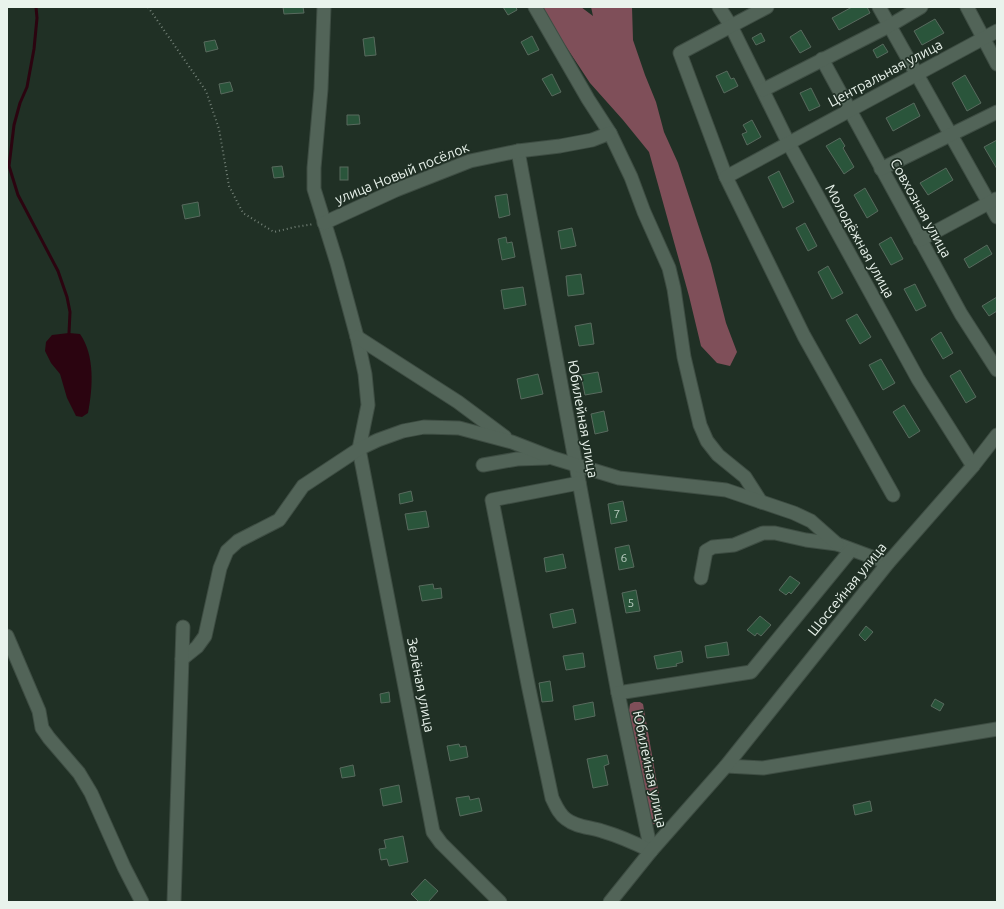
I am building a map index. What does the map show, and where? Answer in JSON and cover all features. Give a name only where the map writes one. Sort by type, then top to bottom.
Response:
[{"type":"street","points":[[324,7],[321,89],[314,168],[314,189],[337,263],[357,337],[365,374],[368,405],[359,449]]},
{"type":"street","points":[[535,7],[588,99],[610,133],[631,177],[644,212],[669,268],[674,289],[684,357],[700,426],[707,441],[718,455],[745,477],[761,502]]},
{"type":"street","name":"Молодёжная улица","points":[[719,7],[731,26],[789,144],[918,379],[973,466]]},
{"type":"street","points":[[767,7],[680,53],[726,177],[804,336],[893,495]]},
{"type":"street","points":[[879,7],[950,134],[993,201],[997,217]]},
{"type":"street","points":[[763,90],[889,26],[921,7]]},
{"type":"street","points":[[967,7],[997,64]]},
{"type":"street","name":"Центральная улица","points":[[726,177],[997,31]]},
{"type":"street","name":"Совхозная улица","points":[[822,59],[961,314],[997,370]]},
{"type":"street","points":[[881,169],[997,112]]},
{"type":"street","name":"улица Новый посёлок","points":[[324,223],[396,190],[470,160],[518,150],[560,146],[592,140],[610,133]]},
{"type":"street","name":"Юбилейная улица","points":[[518,150],[618,693],[651,851]]},
{"type":"street","points":[[920,240],[993,201]]},
{"type":"street","points":[[357,337],[458,402],[512,442]]},
{"type":"street","points":[[182,659],[197,647],[205,636],[220,568],[227,551],[238,541],[279,520],[303,486],[359,449],[403,431],[424,427],[459,428],[512,442],[553,458],[619,478],[726,490],[794,513],[811,521],[837,544]]},
{"type":"street","name":"Шоссейная улица","points":[[610,902],[651,851],[726,766],[888,563],[973,466],[997,435]]},
{"type":"street","name":"Зелёная улица","points":[[359,449],[433,832],[441,843],[500,902]]},
{"type":"street","points":[[483,465],[517,459],[553,458]]},
{"type":"street","points":[[579,483],[492,500],[526,674],[552,798],[558,811],[566,819],[580,826],[602,831],[632,841],[651,851]]},
{"type":"street","points":[[701,578],[706,551],[713,547],[734,545],[763,533],[775,533],[806,540],[837,544],[888,563]]},
{"type":"street","name":"Юбилейная улица","points":[[618,693],[751,672],[851,550]]},
{"type":"street","points":[[174,902],[183,627]]},
{"type":"street","points":[[7,636],[39,711],[42,728],[79,773],[91,793],[124,867],[142,902]]},
{"type":"street","points":[[726,766],[763,768],[997,729]]},
{"type":"path","points":[[148,7],[206,91],[219,129],[229,186],[243,213],[274,232],[295,227],[324,223]]},
{"type":"shaded area","points":[[540,7],[581,7],[593,16],[591,7],[632,7],[633,40],[656,102],[664,132],[678,163],[711,264],[726,323],[737,352],[730,366],[717,363],[701,346],[689,296],[649,152],[590,83]]},
{"type":"shaded area","points":[[69,333],[80,334],[85,342],[92,372],[88,413],[82,417],[76,416],[67,398],[60,374],[51,363],[45,351],[46,342],[52,335]]},
{"type":"shaded area","points":[[640,702],[643,704],[663,817],[657,824],[651,824],[629,711],[630,704]]},
{"type":"building","points":[[283,7],[303,7],[304,13],[284,14]]},
{"type":"building","points":[[503,7],[516,7],[517,10],[508,15]]},
{"type":"building","points":[[852,7],[867,7],[870,13],[839,30],[832,18]]},
{"type":"building","points":[[935,19],[944,33],[922,45],[914,31]]},
{"type":"building","points":[[801,30],[811,47],[800,53],[790,37]]},
{"type":"building","points":[[761,33],[765,41],[756,45],[752,38]]},
{"type":"building","points":[[532,36],[539,50],[528,55],[521,42]]},
{"type":"building","points":[[374,37],[376,55],[365,56],[363,39]]},
{"type":"building","points":[[215,40],[218,49],[206,52],[204,42]]},
{"type":"building","points":[[883,44],[888,52],[877,58],[873,50]]},
{"type":"building","points":[[727,71],[731,79],[734,78],[738,86],[724,93],[716,76]]},
{"type":"building","points":[[552,74],[561,92],[552,96],[542,79]]},
{"type":"building","points":[[965,75],[981,103],[967,111],[952,83]]},
{"type":"building","points":[[230,82],[233,91],[221,94],[219,84]]},
{"type":"building","points":[[811,88],[820,106],[809,111],[800,93]]},
{"type":"building","points":[[914,103],[920,116],[893,131],[886,118]]},
{"type":"building","points":[[347,115],[359,115],[360,124],[347,125]]},
{"type":"building","points":[[752,120],[761,137],[747,145],[742,134],[747,132],[743,125]]},
{"type":"building","points":[[840,138],[845,146],[843,148],[854,167],[844,174],[826,146]]},
{"type":"building","points":[[997,140],[997,169],[984,147]]},
{"type":"building","points":[[282,166],[284,177],[274,178],[272,167]]},
{"type":"building","points":[[340,167],[348,167],[348,180],[340,180]]},
{"type":"building","points":[[946,168],[953,180],[928,195],[920,183]]},
{"type":"building","points":[[779,171],[794,202],[783,208],[768,177]]},
{"type":"building","points":[[865,188],[878,211],[867,218],[854,195]]},
{"type":"building","points":[[507,194],[510,215],[499,218],[495,196]]},
{"type":"building","points":[[198,202],[200,216],[185,219],[182,205]]},
{"type":"building","points":[[805,223],[817,246],[808,251],[796,228]]},
{"type":"building","points":[[572,228],[576,246],[561,249],[558,231]]},
{"type":"building","points":[[506,237],[507,243],[512,242],[515,257],[502,260],[498,239]]},
{"type":"building","points":[[891,237],[903,259],[891,265],[879,244]]},
{"type":"building","points":[[987,245],[992,254],[969,268],[964,259]]},
{"type":"building","points":[[828,266],[843,293],[832,299],[818,272]]},
{"type":"building","points":[[581,274],[584,294],[568,296],[566,276]]},
{"type":"building","points":[[915,284],[926,306],[916,311],[904,289]]},
{"type":"building","points":[[523,287],[526,305],[504,309],[501,290]]},
{"type":"building","points":[[997,297],[997,311],[989,316],[982,306]]},
{"type":"building","points":[[857,314],[871,337],[860,344],[846,320]]},
{"type":"building","points":[[591,323],[594,344],[579,346],[575,326]]},
{"type":"building","points":[[941,332],[953,353],[943,359],[931,339]]},
{"type":"building","points":[[881,359],[895,383],[883,390],[869,365]]},
{"type":"building","points":[[960,370],[976,397],[966,403],[950,376]]},
{"type":"building","points":[[598,372],[602,392],[585,395],[581,375]]},
{"type":"building","points":[[538,374],[543,394],[521,399],[517,379]]},
{"type":"building","points":[[904,405],[920,431],[909,438],[893,412]]},
{"type":"building","points":[[604,411],[608,431],[595,434],[591,414]]},
{"type":"building","points":[[411,491],[413,501],[400,504],[399,494]]},
{"type":"building","points":[[623,501],[627,521],[611,524],[608,504]]},
{"type":"building","points":[[426,511],[429,527],[408,530],[405,514]]},
{"type":"building","points":[[629,545],[634,567],[619,570],[615,548]]},
{"type":"building","points":[[563,554],[566,568],[546,572],[544,558]]},
{"type":"building","points":[[790,576],[800,583],[791,594],[789,592],[786,595],[779,590]]},
{"type":"building","points":[[433,584],[434,589],[441,588],[442,598],[422,601],[419,586]]},
{"type":"building","points":[[636,590],[640,611],[626,613],[622,593]]},
{"type":"building","points":[[573,609],[576,623],[553,628],[550,614]]},
{"type":"building","points":[[760,616],[771,625],[761,636],[757,633],[755,636],[747,630]]},
{"type":"building","points":[[866,626],[873,632],[865,641],[859,635]]},
{"type":"building","points":[[727,642],[729,655],[707,658],[705,646]]},
{"type":"building","points":[[681,651],[683,662],[676,664],[677,666],[657,669],[654,656]]},
{"type":"building","points":[[583,653],[585,667],[566,670],[563,656]]},
{"type":"building","points":[[550,681],[553,701],[542,702],[539,683]]},
{"type":"building","points":[[389,692],[390,702],[381,703],[380,694]]},
{"type":"building","points":[[935,699],[944,704],[940,711],[931,706]]},
{"type":"building","points":[[593,702],[595,716],[575,720],[573,706]]},
{"type":"building","points":[[459,744],[460,747],[466,746],[468,757],[450,761],[447,746]]},
{"type":"building","points":[[607,755],[609,764],[604,766],[608,785],[593,788],[587,759]]},
{"type":"building","points":[[353,765],[355,776],[342,778],[340,768]]},
{"type":"building","points":[[399,785],[402,802],[383,806],[380,789]]},
{"type":"building","points":[[469,796],[470,800],[479,798],[482,811],[460,816],[456,798]]},
{"type":"building","points":[[870,801],[872,811],[855,815],[853,805]]},
{"type":"building","points":[[403,836],[408,862],[389,866],[387,859],[381,860],[379,849],[386,848],[384,840]]},
{"type":"building","points":[[425,879],[438,891],[428,902],[419,902],[411,894]]},
{"type":"waterway","points":[[36,7],[37,18],[34,49],[27,87],[20,103],[14,125],[9,166],[18,195],[58,271],[67,297],[70,312],[69,333]]}]
